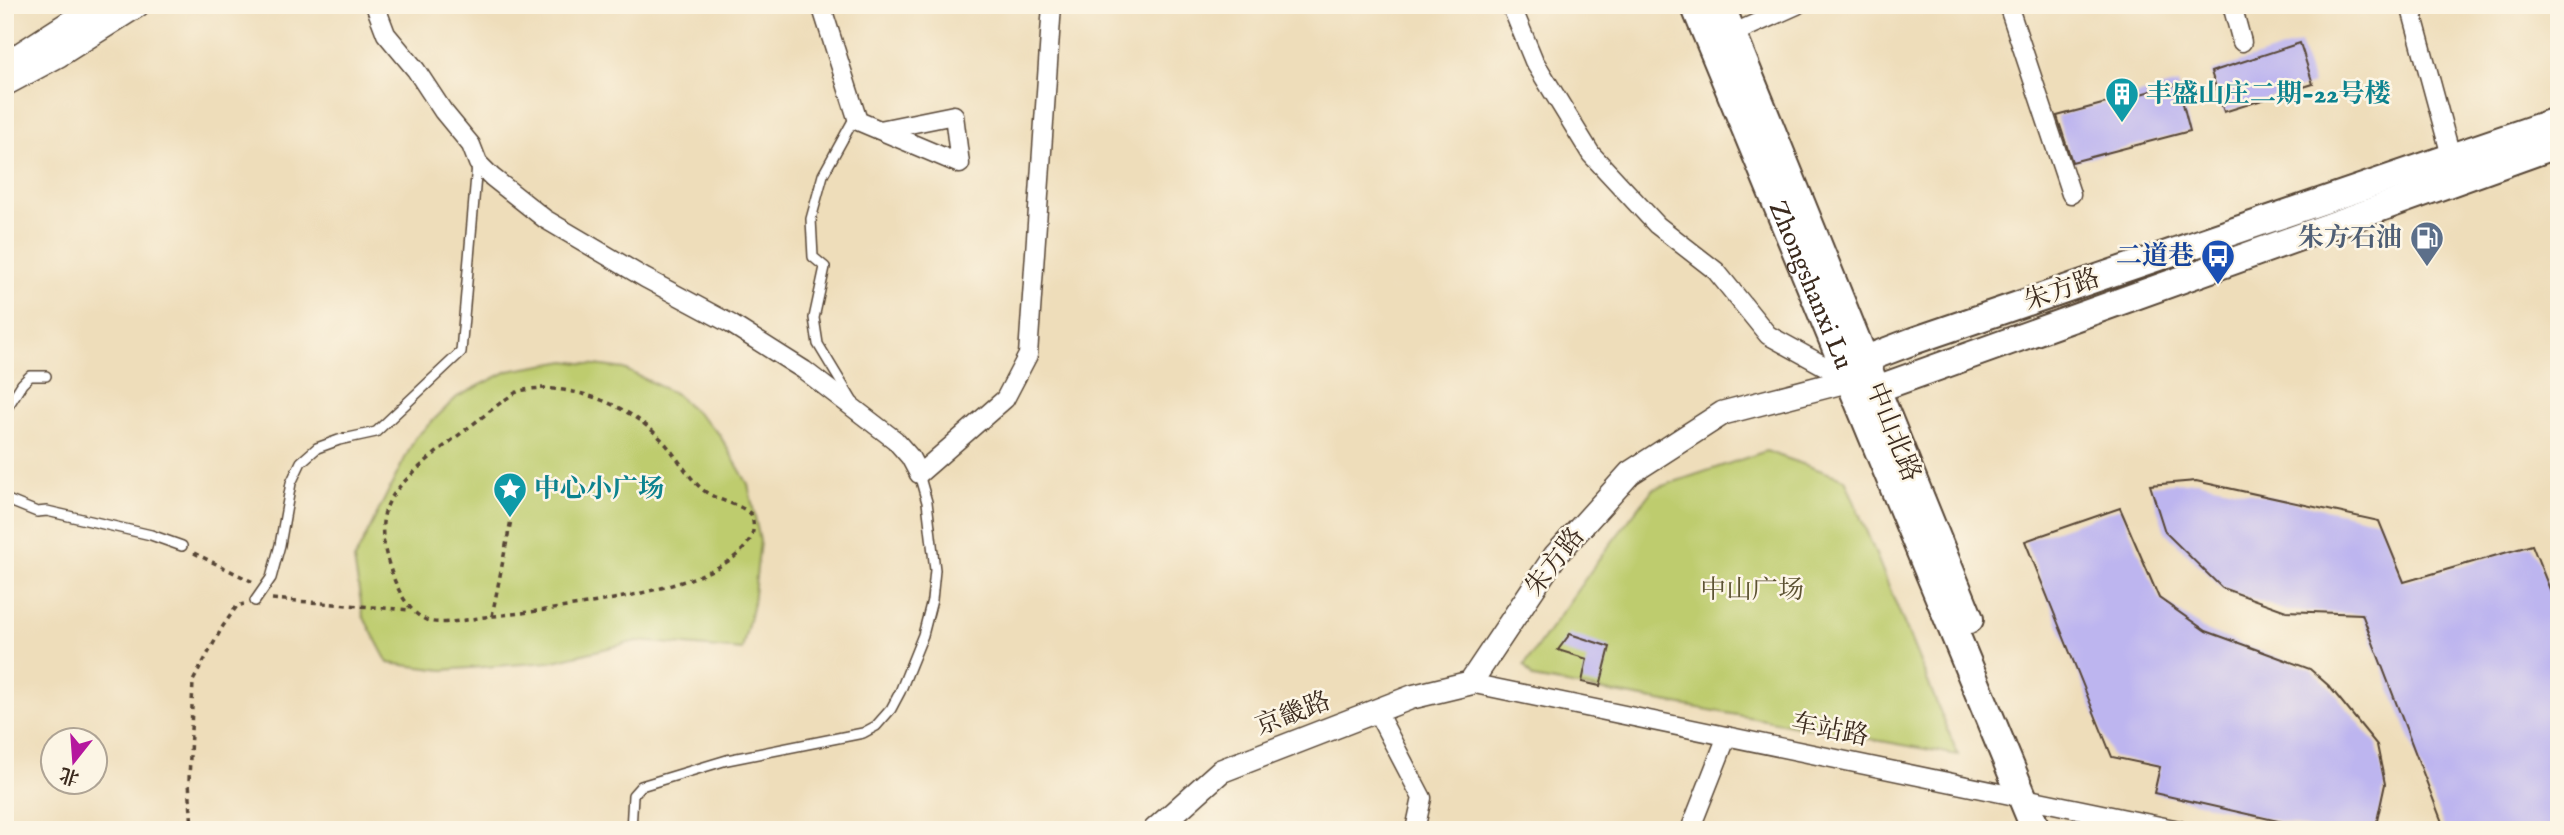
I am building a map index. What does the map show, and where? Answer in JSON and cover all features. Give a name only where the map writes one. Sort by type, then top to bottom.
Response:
[{"type":"main road","name":"Zhongshanxi Lu","points":[[1695,5],[1858,378],[1925,564]]},
{"type":"main road","points":[[1720,5],[1732,34]]},
{"type":"main road","name":"中山北路","points":[[1732,34],[1858,378],[2033,798],[2036,830]]},
{"type":"main road","name":"朱方路","points":[[2455,169],[2559,120]]},
{"type":"main road","name":"朱方路","points":[[1858,378],[2455,169],[2559,144]]},
{"type":"main road","name":"中山北路","points":[[1925,564],[2033,798],[2056,830]]},
{"type":"street","points":[[5,64],[97,5]]},
{"type":"street","points":[[5,85],[59,55],[138,5]]},
{"type":"street","points":[[375,5],[386,34],[471,145],[478,163],[545,219],[645,278],[731,324],[804,370],[895,440],[910,457],[919,474],[1005,399],[1028,355],[1052,5]]},
{"type":"street","points":[[821,5],[858,121],[880,130]]},
{"type":"street","points":[[1511,5],[1534,61],[1591,154],[1657,225],[1716,271],[1768,335],[1858,378]]},
{"type":"street","points":[[1732,34],[1797,5]]},
{"type":"street","points":[[2008,5],[2071,194]]},
{"type":"street","points":[[2232,5],[2242,42]]},
{"type":"street","points":[[2410,5],[2455,169]]},
{"type":"street","name":"朱方路","points":[[1470,683],[1555,556],[1629,473],[1723,413],[1858,378]]},
{"type":"street","name":"京畿路","points":[[1155,830],[1221,771],[1412,697],[1470,683]]},
{"type":"street","name":"车站路","points":[[1470,683],[2179,830]]},
{"type":"street","points":[[1377,712],[1422,797],[1415,830]]},
{"type":"street","points":[[1690,830],[1727,736]]},
{"type":"lane","points":[[856,116],[822,174],[811,219],[813,257],[825,267],[814,318],[818,344],[858,410]]},
{"type":"lane","points":[[255,601],[271,578],[291,483],[302,462],[317,448],[376,432],[461,352],[478,163]]},
{"type":"lane","points":[[5,411],[30,376],[46,376]]},
{"type":"lane","points":[[631,830],[633,796],[641,786],[727,760],[863,733],[876,726],[891,709],[923,635],[933,590],[935,570],[926,502],[919,474]]},
{"type":"lane","points":[[5,499],[37,512],[47,511],[138,532],[182,546]]},
{"type":"path","points":[[192,830],[189,781],[193,681],[210,646],[237,606],[264,598],[409,610],[429,621],[547,611],[668,588],[691,580],[733,558],[747,546],[754,531],[751,514],[741,505],[702,489],[662,441],[634,417],[612,404],[569,389],[541,388],[518,392],[440,448],[398,488],[386,506],[381,520],[386,556],[394,579],[413,612]]},
{"type":"path","points":[[492,616],[511,520]]},
{"type":"path","points":[[182,546],[264,588]]},
{"type":"green space","points":[[566,361],[624,369],[676,394],[719,434],[748,484],[760,541],[753,603],[742,650],[637,641],[550,662],[443,670],[388,663],[363,616],[354,560],[415,438],[457,397],[508,371]]},
{"type":"green space","name":"中山广场","points":[[1766,451],[1845,479],[1958,755],[1533,678],[1524,666],[1602,555],[1653,489]]},
{"type":"building","points":[[2300,43],[2313,84],[2224,112],[2211,72]]},
{"type":"building","name":"丰盛山庄二期-22号楼","points":[[2178,84],[2190,131],[2072,162],[2057,116]]},
{"type":"building","points":[[2196,481],[2379,521],[2404,582],[2532,545],[2559,612],[2559,830],[2445,830],[2362,614],[2286,611],[2222,588],[2165,532],[2150,485]]},
{"type":"building","points":[[2120,508],[2159,598],[2206,631],[2310,669],[2329,686],[2377,745],[2385,784],[2375,830],[2318,830],[2154,793],[2160,767],[2112,757],[2025,541]]},
{"type":"building","points":[[1570,634],[1610,647],[1600,686],[1582,682],[1587,659],[1558,650]]},
{"type":"place","name":"丰盛山庄二期-22号楼","points":[[2122,124]]},
{"type":"place","name":"朱方石油","points":[[2427,268]]},
{"type":"place","name":"二道巷","points":[[2218,286]]},
{"type":"place","name":"中心小广场","points":[[510,519]]}]
